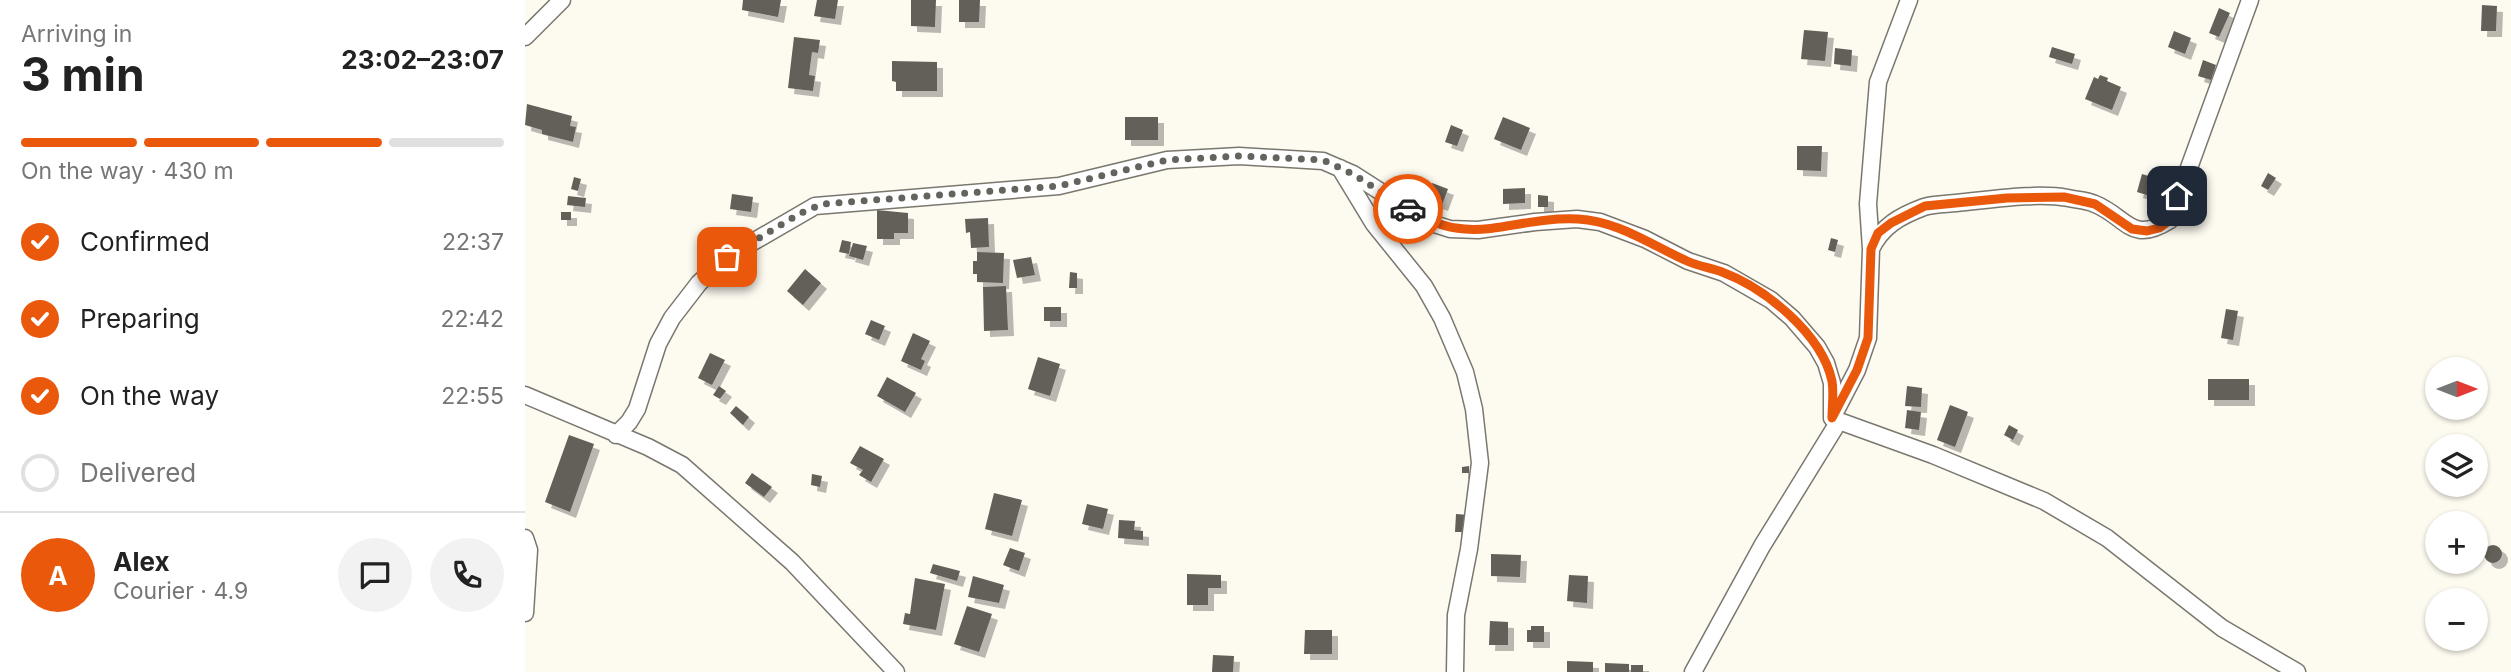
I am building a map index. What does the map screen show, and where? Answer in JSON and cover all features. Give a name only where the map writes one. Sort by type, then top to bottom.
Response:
[{"type":"street","points":[[525,37],[562,0]]},
{"type":"street","points":[[1693,672],[1836,419],[1868,338],[1871,249],[1868,204],[1878,82],[1909,0]]},
{"type":"street","points":[[1871,249],[1878,233],[1925,206],[2007,198],[2064,197],[2095,204],[2132,229],[2147,231],[2159,228],[2170,220],[2250,0]]},
{"type":"street","points":[[616,435],[637,409],[658,344],[672,317],[699,283],[727,257],[815,206],[1059,186],[1167,160],[1196,157],[1286,157],[1323,160],[1338,166],[1428,222],[1450,229],[1478,230],[1577,219],[1600,222],[1645,239],[1688,261],[1724,272],[1771,300],[1792,318],[1817,347],[1826,363],[1832,383],[1836,419]]},
{"type":"street","points":[[1338,166],[1374,225],[1425,286],[1442,317],[1465,372],[1474,409],[1480,463],[1469,549],[1456,615],[1455,672]]},
{"type":"street","points":[[525,395],[648,447],[682,465],[792,562],[896,672]]},
{"type":"street","points":[[1836,419],[2044,501],[2107,538],[2222,628],[2297,672]]},
{"type":"street","points":[[525,538],[529,550],[525,612]]},
{"type":"building","points":[[743,0],[781,0],[778,17],[742,10]]},
{"type":"building","points":[[817,0],[838,0],[835,19],[814,16]]},
{"type":"building","points":[[911,0],[936,0],[935,27],[911,26]]},
{"type":"building","points":[[959,0],[980,0],[979,22],[959,22]]},
{"type":"building","points":[[2482,5],[2497,6],[2496,31],[2481,31]]},
{"type":"building","points":[[2219,8],[2230,13],[2219,37],[2209,33]]},
{"type":"building","points":[[1804,30],[1828,32],[1825,61],[1801,59]]},
{"type":"building","points":[[2174,31],[2191,38],[2185,54],[2168,47]]},
{"type":"building","points":[[794,37],[820,40],[818,53],[812,52],[809,75],[815,76],[813,91],[788,88]]},
{"type":"building","points":[[2052,47],[2075,54],[2072,64],[2049,57]]},
{"type":"building","points":[[1835,48],[1852,50],[1851,66],[1834,64]]},
{"type":"building","points":[[2203,60],[2216,65],[2211,80],[2198,76]]},
{"type":"building","points":[[892,61],[937,62],[937,91],[896,91],[896,82],[892,81]]},
{"type":"building","points":[[2100,75],[2121,87],[2112,110],[2085,99],[2094,77],[2098,79]]},
{"type":"building","points":[[527,104],[572,116],[570,126],[576,127],[573,142],[542,134],[542,130],[525,125]]},
{"type":"building","points":[[1125,117],[1158,117],[1158,140],[1125,140]]},
{"type":"building","points":[[1503,117],[1530,128],[1521,150],[1494,139]]},
{"type":"building","points":[[1451,125],[1463,130],[1457,146],[1445,142]]},
{"type":"building","points":[[1797,146],[1822,146],[1821,171],[1797,170]]},
{"type":"building","points":[[2268,173],[2276,178],[2268,190],[2261,186]]},
{"type":"building","points":[[2142,174],[2155,178],[2150,196],[2137,192]]},
{"type":"building","points":[[574,177],[581,179],[578,191],[571,189]]},
{"type":"building","points":[[1432,183],[1448,189],[1442,205],[1426,199]]},
{"type":"building","points":[[1525,188],[1525,203],[1503,204],[1503,189]]},
{"type":"building","points":[[732,194],[753,197],[751,212],[730,209]]},
{"type":"building","points":[[1538,195],[1548,196],[1548,207],[1538,207]]},
{"type":"building","points":[[568,196],[586,198],[585,207],[567,205]]},
{"type":"building","points":[[877,210],[908,213],[908,233],[894,233],[894,239],[877,239]]},
{"type":"building","points":[[561,212],[571,212],[571,220],[561,220]]},
{"type":"building","points":[[988,218],[989,247],[971,248],[970,232],[966,233],[965,219]]},
{"type":"building","points":[[1831,238],[1838,240],[1835,252],[1828,250]]},
{"type":"building","points":[[842,240],[851,242],[849,254],[839,252]]},
{"type":"building","points":[[853,243],[867,246],[863,260],[849,256]]},
{"type":"building","points":[[977,252],[1004,253],[1003,283],[977,282],[977,274],[973,274],[973,261],[977,261]]},
{"type":"building","points":[[1031,257],[1035,275],[1017,278],[1013,260]]},
{"type":"building","points":[[805,269],[821,283],[803,305],[787,291]]},
{"type":"building","points":[[1070,272],[1077,273],[1077,288],[1069,288]]},
{"type":"building","points":[[1006,286],[1008,330],[984,331],[983,287]]},
{"type":"building","points":[[1044,307],[1061,307],[1061,321],[1044,321]]},
{"type":"building","points":[[2226,309],[2238,311],[2233,340],[2221,338]]},
{"type":"building","points":[[871,320],[885,326],[879,340],[865,334]]},
{"type":"building","points":[[913,333],[930,341],[921,359],[925,361],[921,370],[901,361]]},
{"type":"building","points":[[710,353],[725,360],[712,385],[698,378]]},
{"type":"building","points":[[1038,357],[1060,364],[1050,396],[1028,389]]},
{"type":"building","points":[[887,377],[916,393],[905,412],[877,396]]},
{"type":"building","points":[[2208,379],[2249,379],[2249,400],[2208,400]]},
{"type":"building","points":[[719,386],[726,391],[720,399],[713,395]]},
{"type":"building","points":[[1907,386],[1922,388],[1921,407],[1905,406]]},
{"type":"building","points":[[1950,405],[1968,412],[1955,447],[1937,440]]},
{"type":"building","points":[[736,406],[749,417],[743,425],[730,413]]},
{"type":"building","points":[[1907,410],[1921,412],[1919,430],[1905,428]]},
{"type":"building","points":[[2009,425],[2018,430],[2013,440],[2004,435]]},
{"type":"building","points":[[569,435],[594,444],[570,512],[545,502]]},
{"type":"building","points":[[860,446],[884,459],[871,482],[859,475],[863,470],[850,463]]},
{"type":"building","points":[[1469,466],[1469,473],[1462,473],[1462,467]]},
{"type":"building","points":[[752,473],[772,487],[764,497],[745,483]]},
{"type":"building","points":[[812,474],[822,476],[820,487],[811,485]]},
{"type":"building","points":[[994,493],[1022,500],[1012,536],[985,529]]},
{"type":"building","points":[[1087,504],[1108,509],[1103,529],[1082,524]]},
{"type":"building","points":[[1456,514],[1469,515],[1468,532],[1455,532]]},
{"type":"building","points":[[1119,520],[1135,521],[1134,530],[1143,531],[1143,540],[1118,538]]},
{"type":"building","points":[[2493,545],[2501,551],[2499,560],[2493,563],[2488,561],[2488,547]]},
{"type":"building","points":[[1010,548],[1025,553],[1019,571],[1003,565]]},
{"type":"building","points":[[1491,554],[1521,555],[1520,577],[1491,576]]},
{"type":"building","points":[[933,564],[960,571],[957,581],[930,573]]},
{"type":"building","points":[[1187,574],[1221,575],[1221,588],[1208,588],[1208,605],[1187,605]]},
{"type":"building","points":[[1569,575],[1588,576],[1587,603],[1567,601]]},
{"type":"building","points":[[973,576],[1004,585],[999,603],[968,597]]},
{"type":"building","points":[[915,578],[945,584],[936,630],[903,624],[905,613],[910,614]]},
{"type":"building","points":[[967,606],[992,614],[979,652],[954,644]]},
{"type":"building","points":[[1490,621],[1508,622],[1508,645],[1489,645]]},
{"type":"building","points":[[1531,626],[1544,626],[1544,642],[1527,642],[1527,630],[1531,630]]},
{"type":"building","points":[[1305,630],[1332,630],[1332,654],[1304,654]]},
{"type":"building","points":[[1213,655],[1234,656],[1233,672],[1212,672]]},
{"type":"building","points":[[1567,661],[1593,662],[1593,672],[1567,672]]},
{"type":"building","points":[[1605,663],[1629,664],[1629,672],[1605,672]]},
{"type":"building","points":[[1631,665],[1643,665],[1643,672],[1631,672]]},
{"type":"way so far","points":[[727,257],[801,213],[822,204],[1059,186],[1167,160],[1196,157],[1286,157],[1323,160],[1353,174],[1408,209]]},
{"type":"route","points":[[1408,209],[1428,222],[1450,229],[1478,230],[1577,219],[1600,222],[1645,239],[1688,261],[1724,272],[1771,300],[1792,318],[1817,347],[1826,363],[1832,383],[1832,418],[1857,370],[1868,338],[1871,249],[1878,233],[1891,223],[1925,206],[2007,198],[2064,197],[2095,204],[2132,229],[2147,231],[2159,228],[2170,220],[2177,196]]}]
